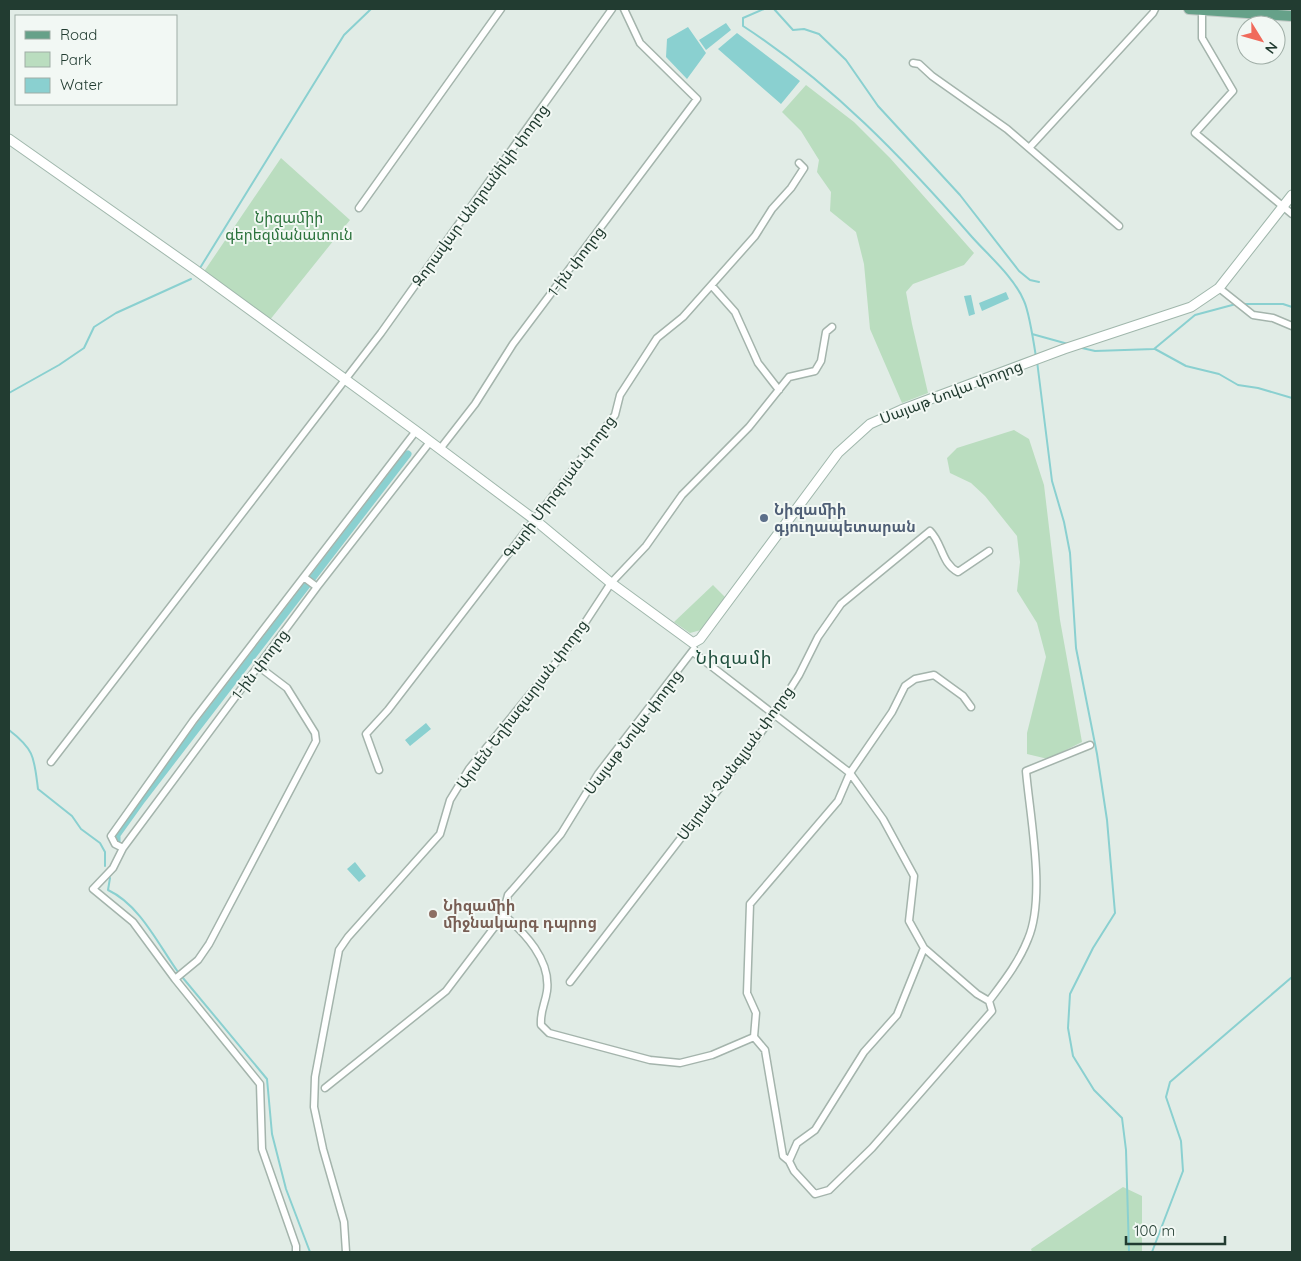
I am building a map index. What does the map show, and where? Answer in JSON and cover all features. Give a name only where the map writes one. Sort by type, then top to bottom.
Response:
[{"type":"main road","points":[[1189,9],[1256,11],[1292,16]]},
{"type":"main road","points":[[9,140],[416,431],[535,520],[693,647]]},
{"type":"main road","name":"Սայաթ Նովա փողոց","points":[[693,647],[838,453],[870,424],[901,410],[1044,356],[1191,307],[1218,288],[1292,195]]},
{"type":"street","points":[[359,208],[501,9]]},
{"type":"street","name":"Զորավար Անդրանիկի փողոց","points":[[51,762],[346,380],[612,9]]},
{"type":"street","name":"1-ին փողոց","points":[[440,449],[475,404],[512,344],[692,109],[697,99],[640,43],[624,9]]},
{"type":"street","points":[[1029,148],[1155,9]]},
{"type":"street","points":[[1202,10],[1202,38],[1234,91],[1194,134],[1292,214]]},
{"type":"street","points":[[913,63],[919,64],[1007,129],[1119,226]]},
{"type":"street","name":"Գարի Միրզոյան փողոց","points":[[379,770],[366,734],[388,710],[615,415],[620,395],[657,338],[682,317],[712,286],[755,236],[772,209],[791,188],[804,168],[799,163]]},
{"type":"street","points":[[712,286],[735,312],[758,362],[779,390]]},
{"type":"street","points":[[1218,288],[1253,315],[1273,318],[1292,326]]},
{"type":"street","name":"Արսեն Եղիազարյան փողոց","points":[[346,1252],[347,1243],[344,1222],[323,1149],[314,1107],[315,1077],[339,950],[348,937],[440,834],[450,800],[469,769],[571,644],[611,583],[646,546],[688,488],[749,427],[789,377],[815,371],[821,361],[826,332],[832,327]]},
{"type":"street","points":[[123,848],[114,844],[111,836],[194,721],[416,431]]},
{"type":"street","name":"1-ին փողոց","points":[[175,979],[134,922],[92,889],[113,868],[123,848],[258,666],[430,442]]},
{"type":"street","name":"Սեյրան Չանգլյան փողոց","points":[[570,982],[741,760],[799,675],[818,638],[841,604],[930,531],[935,536],[949,567],[958,572],[989,552]]},
{"type":"street","points":[[305,578],[317,587]]},
{"type":"street","points":[[693,647],[850,773],[883,819],[914,876],[909,920],[924,948],[977,994],[989,1000],[992,1011],[872,1148],[829,1190],[815,1194],[794,1171],[784,1156],[765,1050],[754,1037],[756,1013],[747,993],[750,904],[838,801],[850,773],[892,712],[905,686],[915,680],[934,675],[963,696],[971,707]]},
{"type":"street","name":"Սայաթ Նովա փողոց","points":[[326,1088],[446,991],[503,914],[508,895],[561,834],[598,774],[693,647]]},
{"type":"street","points":[[258,666],[288,688],[315,733],[316,741],[209,944],[198,960],[175,979],[260,1084],[262,1149],[296,1246],[296,1252]]},
{"type":"street","points":[[989,1000],[1019,958],[1029,937],[1034,915],[1036,887],[1026,771],[1090,745]]},
{"type":"street","points":[[503,914],[519,928],[541,959],[548,979],[540,1012],[541,1025],[548,1033],[650,1060],[680,1063],[712,1055],[754,1037]]},
{"type":"street","points":[[789,1161],[796,1144],[815,1130],[864,1052],[897,1015],[924,948]]},
{"type":"green space","points":[[806,85],[854,122],[890,158],[974,253],[964,265],[913,284],[906,292],[928,393],[902,403],[870,329],[864,264],[856,232],[830,211],[831,192],[817,172],[819,160],[801,131],[782,112]]},
{"type":"green space","name":"Նիզամիի գերեզմանատուն","points":[[281,158],[350,220],[269,321],[203,273]]},
{"type":"green space","points":[[1014,430],[1029,439],[1044,485],[1060,620],[1082,742],[1048,759],[1027,754],[1027,733],[1046,657],[1037,623],[1017,591],[1020,562],[1017,536],[985,496],[971,483],[950,473],[947,458],[957,448]]},
{"type":"green space","points":[[713,585],[725,597],[701,630],[690,633],[674,622]]},
{"type":"green space","points":[[1123,1187],[1142,1196],[1142,1252],[1032,1252],[1031,1249]]},
{"type":"water","points":[[726,23],[731,30],[706,50],[699,40]]},
{"type":"water","points":[[688,27],[706,53],[687,79],[666,57],[667,39]]},
{"type":"water","points":[[737,33],[800,81],[781,104],[718,49]]},
{"type":"water","points":[[1006,292],[1009,299],[982,311],[979,303]]},
{"type":"water","points":[[971,295],[975,314],[969,316],[964,296]]},
{"type":"water","points":[[426,723],[431,729],[410,746],[405,740]]},
{"type":"water","points":[[355,862],[366,876],[359,882],[347,869]]},
{"type":"waterway","points":[[200,268],[344,35],[371,9]]},
{"type":"waterway","points":[[764,9],[743,18],[743,26],[806,72],[865,123],[1008,275],[1020,292],[1026,306],[1036,357]]},
{"type":"waterway","points":[[774,9],[793,30],[804,29],[819,34],[846,60],[878,106],[960,195],[1019,271],[1030,280],[1039,282]]},
{"type":"waterway","points":[[9,393],[59,365],[84,348],[94,327],[116,313],[191,279]]},
{"type":"waterway","points":[[1082,348],[1095,351],[1154,349],[1195,315],[1236,304]]},
{"type":"waterway","points":[[1243,304],[1283,304],[1292,307]]},
{"type":"waterway","points":[[1032,334],[1068,344]]},
{"type":"waterway","points":[[1155,349],[1186,366],[1219,374],[1238,385],[1258,388],[1292,398]]},
{"type":"waterway","points":[[1037,361],[1052,481],[1064,522],[1070,553],[1076,648],[1097,754],[1107,820],[1115,913],[1093,948],[1070,994],[1068,1028],[1073,1056],[1094,1090],[1122,1118],[1126,1150],[1129,1252]]},
{"type":"waterway","points":[[117,842],[117,835],[142,800],[408,454]]},
{"type":"waterway","points":[[9,730],[24,743],[32,755],[38,789],[72,816],[81,829],[100,843],[105,852],[105,866]]},
{"type":"waterway","points":[[110,878],[108,890],[130,905],[139,915],[178,972]]},
{"type":"waterway","points":[[1152,1252],[1183,1171],[1181,1141],[1166,1097],[1170,1082],[1292,977]]},
{"type":"waterway","points":[[183,978],[267,1079],[272,1134],[286,1189],[310,1252]]},
{"type":"place","name":"Նիզամիի գյուղապետարան","points":[[764,518]]},
{"type":"place","name":"Նիզամիի միջնակարգ դպրոց","points":[[433,914]]},
{"type":"district","name":"Նիզամի","points":[[734,657]]}]
